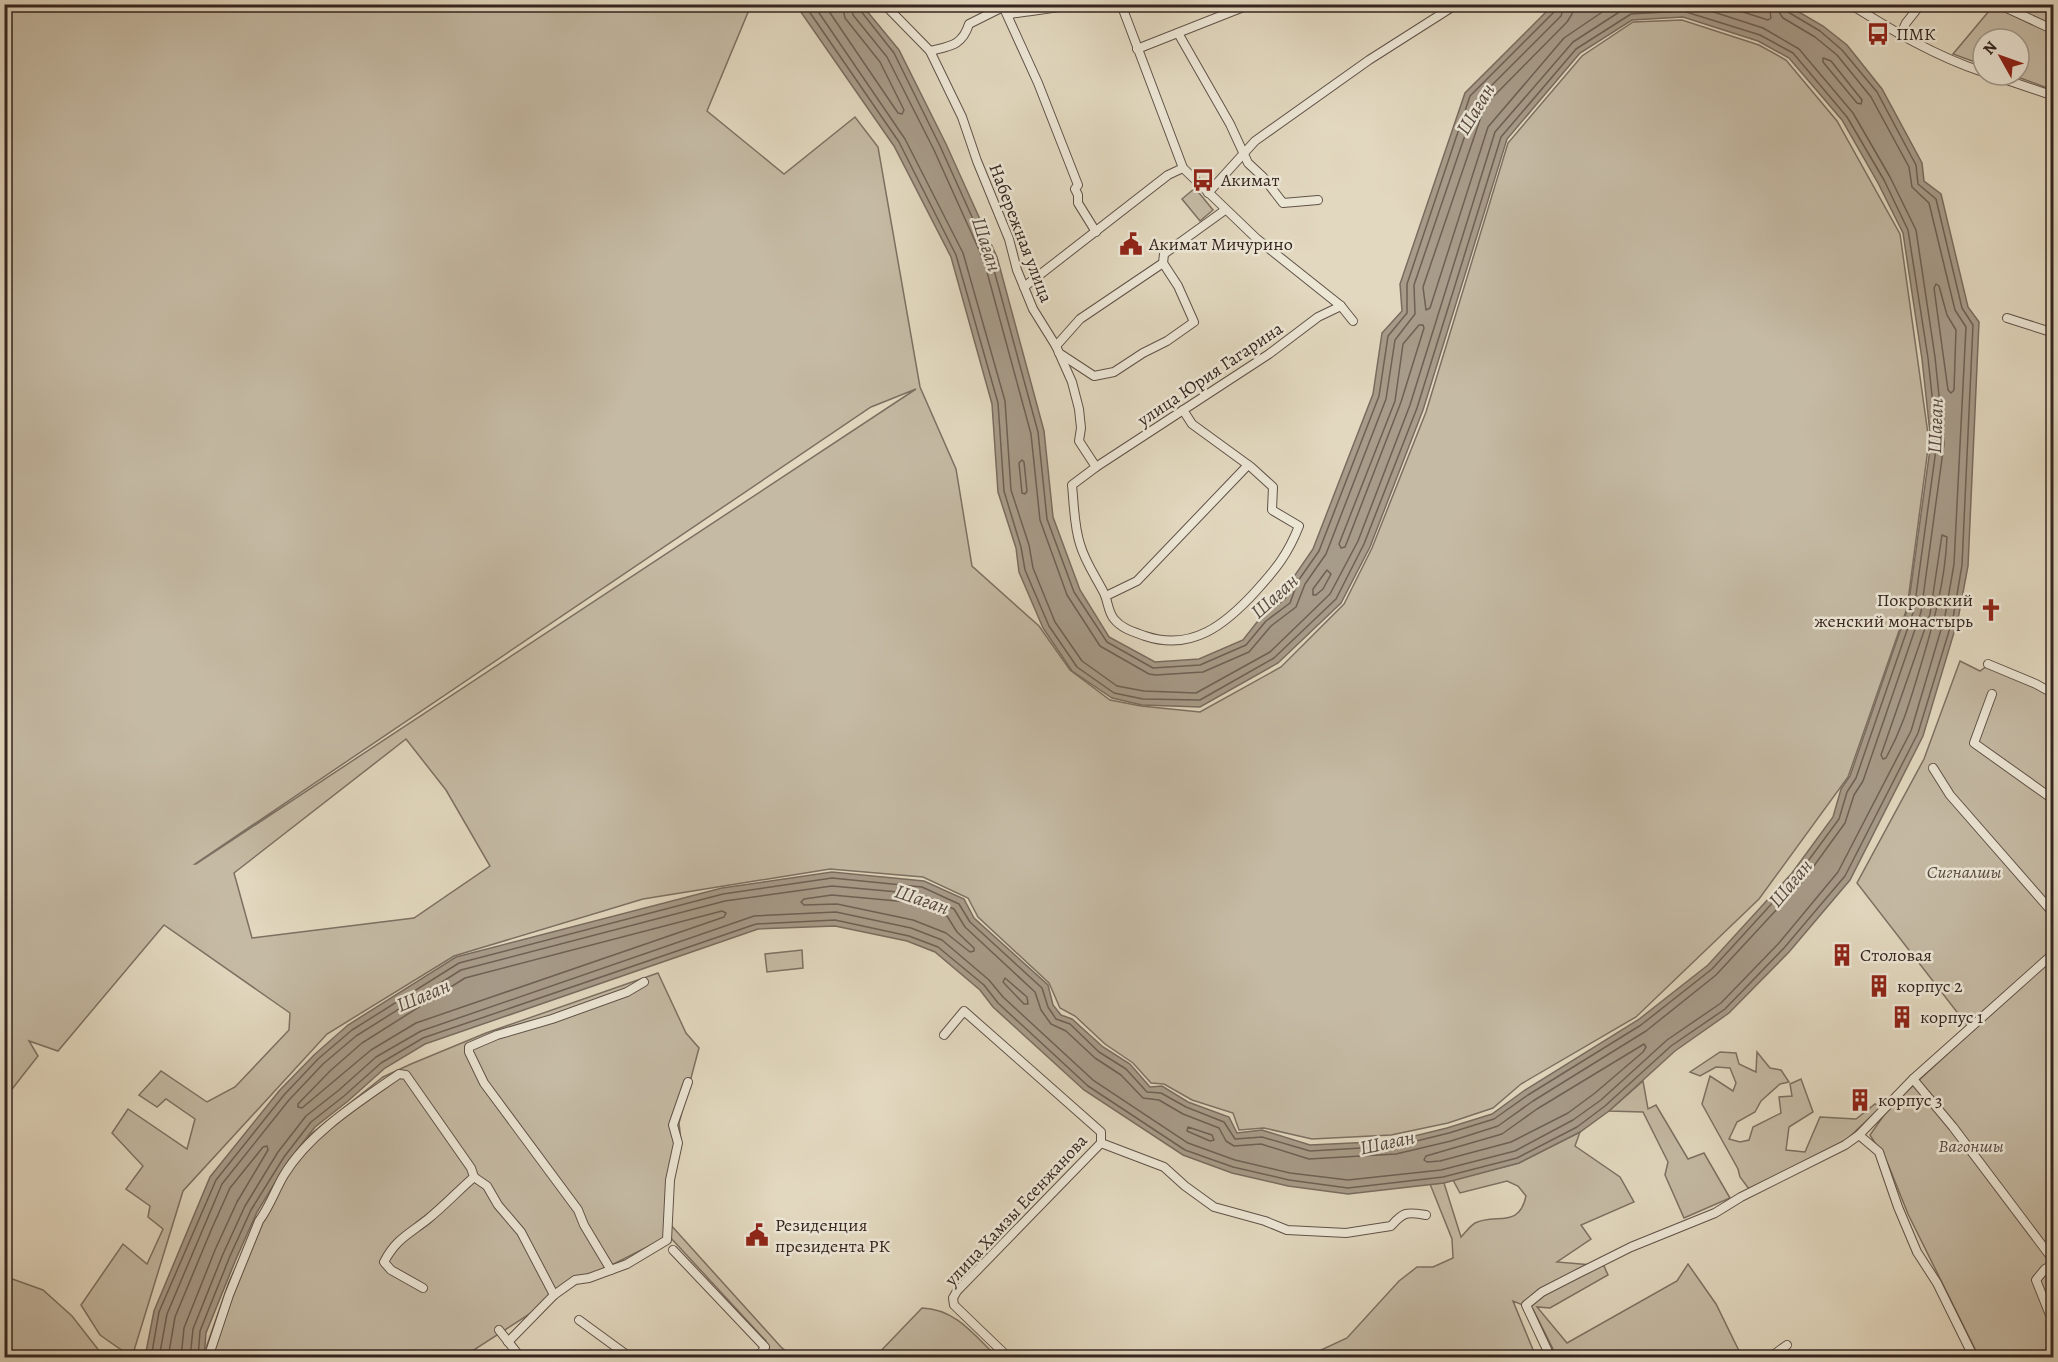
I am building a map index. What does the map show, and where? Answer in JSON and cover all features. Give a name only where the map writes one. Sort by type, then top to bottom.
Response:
[{"type":"street","name":"Набережная улица","points":[[884,4],[930,51],[962,117],[1033,309],[1058,350],[1072,382],[1079,408],[1080,441],[1096,467]]},
{"type":"street","points":[[1003,6],[1011,14],[1075,4]]},
{"type":"street","points":[[1121,4],[1183,168],[1257,239],[1341,306],[1353,321]]},
{"type":"street","points":[[1137,49],[1251,4]]},
{"type":"street","points":[[1208,193],[1255,141],[1361,66],[1456,4]]},
{"type":"street","points":[[1850,4],[1900,36],[1971,68]]},
{"type":"street","points":[[1900,36],[1906,23],[1921,4]]},
{"type":"street","points":[[1998,4],[2054,30]]},
{"type":"street","points":[[930,51],[960,41],[966,34],[969,24],[1003,6]]},
{"type":"street","points":[[1003,6],[1038,83],[1078,185],[1075,189],[1078,203],[1096,232]]},
{"type":"street","points":[[1178,33],[1248,163],[1263,177],[1283,203],[1318,200]]},
{"type":"street","points":[[2027,87],[2054,96]]},
{"type":"street","points":[[1024,287],[1168,175],[1183,168]]},
{"type":"street","points":[[1163,263],[1080,319],[1058,350],[1094,376],[1114,372],[1194,322],[1178,286],[1163,263],[1164,254],[1225,210]]},
{"type":"street","name":"улица Юрия Гагарина","points":[[1096,467],[1269,354],[1318,317],[1341,306]]},
{"type":"street","points":[[2007,318],[2054,333]]},
{"type":"street","points":[[1096,467],[1072,485],[1079,543],[1106,596],[1114,619],[1133,633],[1174,642],[1211,631],[1242,607],[1275,570],[1290,549],[1299,526],[1272,510],[1273,487],[1248,465],[1192,424],[1183,410]]},
{"type":"street","points":[[1106,596],[1137,581],[1248,465]]},
{"type":"street","points":[[1988,664],[2054,694]]},
{"type":"street","points":[[1992,694],[1974,743],[2054,800]]},
{"type":"street","points":[[1934,768],[1950,795],[2054,914]]},
{"type":"street","points":[[1551,1358],[1526,1305],[1542,1292],[1631,1247],[1715,1213],[1845,1145],[1859,1134],[1913,1079],[2054,953]]},
{"type":"street","points":[[611,1270],[584,1225],[579,1210],[484,1083],[469,1052],[470,1047],[496,1035],[552,1019],[627,992],[644,982]]},
{"type":"street","name":"улица Хамзы Есенжанова","points":[[944,1035],[964,1011],[1101,1132],[1101,1143],[953,1298],[954,1305],[1009,1358]]},
{"type":"street","points":[[208,1358],[229,1294],[260,1221],[284,1175],[330,1123],[399,1074],[406,1075],[471,1168],[474,1177],[487,1186],[498,1205],[521,1232],[554,1294]]},
{"type":"street","points":[[1913,1079],[1953,1127],[2054,1263],[2045,1269],[2037,1280],[2054,1325]]},
{"type":"street","points":[[508,1342],[554,1294],[575,1280],[589,1278],[627,1264],[666,1240],[670,1180],[678,1143],[673,1125],[688,1082]]},
{"type":"street","points":[[1859,1134],[1879,1152],[1914,1244],[1937,1283],[1974,1358]]},
{"type":"street","points":[[1101,1143],[1164,1167],[1214,1207],[1265,1221],[1287,1230],[1346,1233],[1391,1226],[1407,1212],[1425,1215]]},
{"type":"street","points":[[423,1288],[391,1270],[384,1262],[391,1248],[428,1219],[474,1177]]},
{"type":"street","points":[[674,1250],[765,1347],[758,1358]]},
{"type":"street","points":[[579,1320],[631,1358]]},
{"type":"street","points":[[499,1330],[521,1358]]},
{"type":"street","points":[[1769,1358],[1786,1345]]},
{"type":"green space","points":[[5,4],[754,5],[749,10],[707,111],[784,174],[855,117],[878,147],[920,387],[956,469],[972,566],[1039,626],[1070,670],[1110,700],[1141,706],[1200,712],[1281,667],[1344,604],[1372,548],[1426,412],[1508,143],[1582,56],[1633,22],[1682,20],[1759,45],[1786,60],[1837,121],[1900,234],[1929,441],[1907,608],[1848,777],[1759,899],[1636,1017],[1521,1084],[1493,1108],[1448,1123],[1391,1135],[1312,1139],[1264,1128],[1239,1130],[1233,1113],[1192,1100],[1164,1084],[1151,1083],[1133,1063],[1105,1044],[1075,1016],[1060,1008],[1049,983],[978,917],[968,898],[923,877],[830,869],[643,899],[454,956],[327,1034],[183,1191],[132,1357],[127,1357],[127,1354],[100,1335],[81,1305],[123,1244],[147,1264],[163,1229],[148,1217],[150,1206],[126,1189],[143,1166],[112,1133],[128,1109],[187,1149],[195,1119],[166,1099],[157,1107],[139,1095],[161,1071],[207,1102],[235,1087],[289,1030],[290,1013],[164,925],[58,1051],[29,1041],[38,1056],[5,1098]],"holes":[[[916,389],[196,864],[195,864],[871,407]],[[406,739],[446,790],[490,866],[414,918],[252,938],[234,873]]]},
{"type":"green space","points":[[1994,5],[2053,5],[2053,90],[2031,82],[2031,27],[1976,27]]},
{"type":"green space","points":[[1971,32],[1971,61],[1953,54]]},
{"type":"green space","points":[[1195,188],[1213,210],[1200,221],[1182,199]]},
{"type":"green space","points":[[1960,661],[1980,671],[1992,662],[2053,690],[2053,1357],[1979,1357],[1908,1214],[1888,1164],[1870,1135],[1889,1108],[1973,1030],[1857,883],[1924,759]]},
{"type":"green space","points":[[802,950],[803,968],[767,972],[765,954]]},
{"type":"green space","points":[[658,973],[686,1033],[699,1048],[679,1123],[681,1141],[671,1191],[669,1223],[781,1347],[793,1357],[759,1357],[766,1341],[669,1236],[582,1280],[463,1357],[206,1358],[206,1348],[229,1282],[266,1202],[285,1166],[311,1134],[383,1077],[411,1064],[486,1033]]},
{"type":"green space","points":[[1720,1052],[1736,1053],[1739,1064],[1756,1072],[1757,1052],[1770,1068],[1781,1070],[1789,1082],[1780,1084],[1761,1101],[1755,1112],[1737,1122],[1729,1139],[1740,1142],[1749,1140],[1753,1127],[1781,1113],[1779,1097],[1792,1096],[1790,1084],[1801,1079],[1813,1112],[1789,1127],[1786,1150],[1805,1152],[1820,1117],[1856,1119],[1875,1104],[1881,1107],[1843,1143],[1749,1189],[1740,1177],[1738,1169],[1702,1104],[1710,1076],[1733,1091],[1736,1083],[1730,1068],[1716,1067],[1700,1076],[1690,1072]]},
{"type":"green space","points":[[1643,1081],[1648,1109],[1656,1105],[1688,1159],[1704,1153],[1730,1198],[1684,1218],[1665,1175],[1668,1162],[1643,1112],[1609,1111]]},
{"type":"green space","points":[[1580,1132],[1575,1146],[1620,1177],[1634,1202],[1581,1225],[1591,1239],[1557,1262],[1604,1266],[1608,1275],[1550,1308],[1537,1307],[1567,1343],[1677,1281],[1688,1264],[1716,1304],[1742,1357],[1641,1358],[1639,1354],[1614,1358],[1557,1357],[1533,1309],[1513,1301],[1536,1357],[1304,1358],[1347,1338],[1399,1281],[1417,1267],[1433,1267],[1453,1258],[1452,1239],[1430,1184],[1444,1183],[1461,1237],[1475,1223],[1506,1218],[1518,1213],[1526,1196],[1518,1186],[1507,1181],[1460,1193],[1453,1180],[1519,1163]]},
{"type":"green space","points":[[4,1276],[43,1290],[72,1316],[104,1357],[5,1357]]},
{"type":"green space","points":[[922,1308],[945,1313],[955,1318],[997,1357],[875,1357]]},
{"type":"water","name":"Шаған","points":[[796,5],[862,5],[899,50],[946,144],[997,257],[1044,431],[1053,517],[1080,590],[1109,637],[1155,662],[1199,659],[1243,640],[1261,617],[1285,599],[1293,578],[1313,549],[1373,394],[1382,333],[1402,311],[1400,284],[1465,93],[1553,5],[1787,5],[1823,26],[1847,45],[1882,89],[1922,163],[1924,181],[1941,194],[1968,307],[1979,322],[1968,566],[1958,619],[1923,736],[1850,880],[1789,952],[1729,1013],[1675,1051],[1609,1111],[1580,1132],[1519,1163],[1444,1183],[1348,1194],[1288,1186],[1232,1173],[1183,1155],[1084,1090],[993,1007],[980,990],[935,952],[907,941],[835,926],[758,929],[425,1044],[385,1068],[315,1127],[289,1160],[257,1212],[236,1259],[206,1333],[204,1357],[145,1357],[154,1311],[210,1177],[279,1091],[314,1055],[348,1025],[456,957],[722,888],[832,872],[924,881],[964,899],[974,918],[1048,985],[1053,1005],[1061,1015],[1072,1019],[1103,1047],[1130,1064],[1150,1087],[1162,1086],[1188,1102],[1229,1117],[1237,1133],[1262,1130],[1310,1145],[1394,1141],[1492,1114],[1525,1090],[1638,1020],[1708,965],[1792,873],[1833,817],[1841,789],[1850,776],[1908,608],[1931,442],[1922,359],[1903,233],[1842,120],[1789,58],[1758,41],[1683,17],[1632,20],[1580,53],[1507,139],[1423,410],[1370,547],[1341,603],[1278,663],[1200,707],[1142,705],[1112,698],[1072,671],[1043,628],[1019,572],[1016,548],[998,492],[992,404],[951,257],[894,146]]},
{"type":"place","name":"ПМК","points":[[1878,34]]},
{"type":"place","name":"Акимат","points":[[1203,180]]},
{"type":"place","name":"Акимат Мичурино","points":[[1131,244]]},
{"type":"place","name":"Покровский женский монастырь","points":[[1991,610]]},
{"type":"place","name":"Столовая","points":[[1842,955]]},
{"type":"place","name":"корпус 2","points":[[1879,986]]},
{"type":"place","name":"корпус 1","points":[[1902,1017]]},
{"type":"place","name":"корпус 3","points":[[1860,1100]]},
{"type":"place","name":"Резиденция президента РК","points":[[757,1235]]},
{"type":"park label","name":"Сигналшы","points":[[1964,872]]},
{"type":"park label","name":"Вагоншы","points":[[1971,1146]]}]
